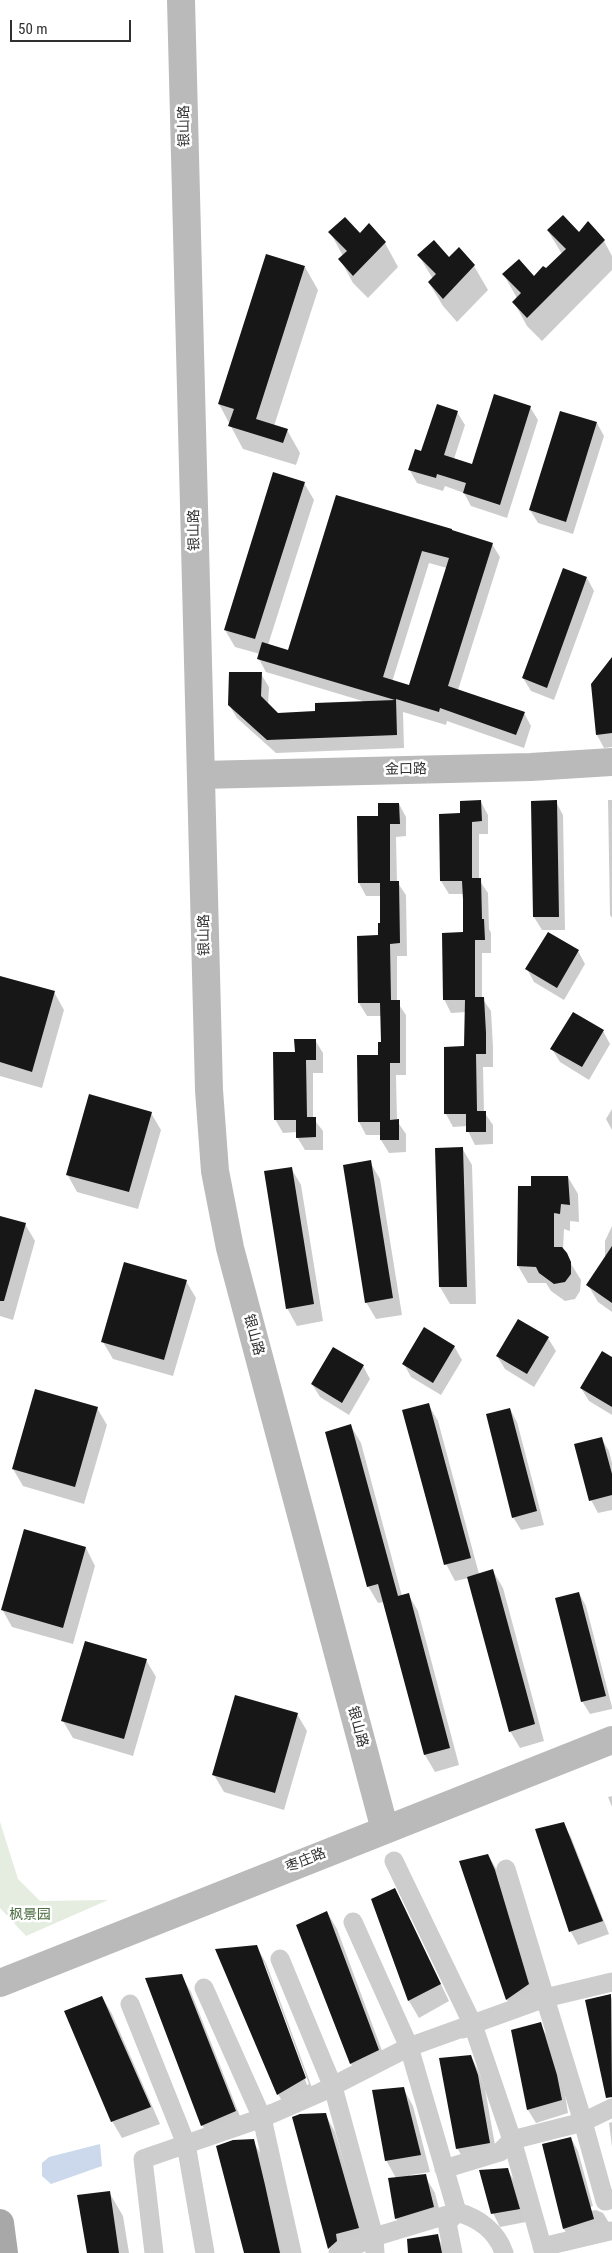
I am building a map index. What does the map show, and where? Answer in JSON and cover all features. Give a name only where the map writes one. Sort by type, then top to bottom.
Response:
[{"type":"main road","points":[[0,2223],[4,2253]]},
{"type":"street","name":"银山路","points":[[181,0],[209,1090],[215,1171],[232,1258],[390,1846]]},
{"type":"street","name":"金口路","points":[[201,775],[531,767],[612,762]]},
{"type":"street","name":"枣庄路","points":[[0,1983],[390,1846],[612,1740]]},
{"type":"street","name":"枣庄路","points":[[0,2000],[612,1759]]},
{"type":"street","points":[[390,1846],[473,2025],[512,2140],[543,2250],[611,2235],[609,2200],[583,2122],[506,1869]]},
{"type":"street","points":[[353,1922],[409,2047],[457,2212]]},
{"type":"street","points":[[280,1960],[333,2087],[375,2245]]},
{"type":"street","points":[[154,2253],[143,2159],[262,2118],[333,2087],[409,2047],[545,1998],[612,1982]]},
{"type":"street","points":[[204,1988],[262,2118],[292,2253]]},
{"type":"street","points":[[130,2004],[186,2144],[204,2253]]},
{"type":"street","points":[[444,2169],[500,2152],[512,2140],[583,2122],[612,2108]]},
{"type":"street","points":[[453,2253],[448,2223],[457,2212]]},
{"type":"street","points":[[338,2253],[375,2245],[457,2212],[471,2216],[494,2234],[504,2253]]},
{"type":"green space","name":"枫景园","points":[[0,1822],[18,1879],[40,1901],[108,1900],[26,1936],[0,1908]]},
{"type":"water","points":[[100,2144],[102,2166],[51,2184],[42,2176],[42,2163],[49,2157]]},
{"type":"building","points":[[563,215],[579,232],[588,221],[605,240],[527,318],[512,302],[521,293],[502,274],[519,259],[534,276],[543,266],[546,268],[566,249],[547,230]]},
{"type":"building","points":[[345,217],[360,233],[369,223],[386,242],[353,276],[338,259],[347,251],[328,232]]},
{"type":"building","points":[[434,240],[449,257],[459,247],[475,265],[443,299],[428,282],[436,274],[417,255]]},
{"type":"building","points":[[266,254],[305,266],[256,419],[288,429],[283,443],[228,426],[234,409],[218,404]]},
{"type":"building","points":[[494,394],[531,406],[500,505],[463,493],[466,483],[437,474],[436,478],[408,470],[415,449],[421,451],[437,404],[458,411],[444,455],[472,464]]},
{"type":"building","points":[[560,411],[597,422],[566,522],[529,510]]},
{"type":"building","points":[[273,472],[305,482],[255,639],[224,630]]},
{"type":"building","points":[[336,495],[493,543],[448,686],[525,712],[516,735],[440,708],[439,712],[396,699],[397,735],[267,740],[228,705],[229,672],[262,672],[261,696],[278,713],[315,711],[315,703],[395,700],[257,659],[262,642],[288,650]],"holes":[[[422,551],[449,558],[409,685],[383,677]]]},
{"type":"building","points":[[563,568],[587,577],[547,688],[522,678]]},
{"type":"building","points":[[612,657],[612,733],[596,735],[591,684]]},
{"type":"building","points":[[481,800],[482,821],[472,822],[472,878],[481,878],[482,919],[484,919],[485,940],[475,940],[475,997],[484,997],[486,1054],[476,1054],[477,1111],[486,1111],[486,1132],[466,1132],[466,1114],[444,1114],[444,1047],[464,1046],[465,1000],[443,1000],[442,933],[463,932],[463,899],[462,881],[440,881],[439,814],[460,813],[460,801]]},
{"type":"building","points":[[557,800],[559,917],[533,917],[531,801]]},
{"type":"building","points":[[378,803],[399,803],[400,824],[390,824],[390,881],[399,881],[400,943],[390,944],[391,1000],[400,1000],[400,1063],[390,1063],[390,1120],[399,1119],[399,1140],[380,1140],[380,1122],[358,1122],[357,1055],[378,1055],[378,1042],[381,1042],[380,1003],[358,1003],[357,936],[378,935],[378,923],[380,923],[380,883],[358,883],[357,816],[378,816]]},
{"type":"building","points":[[548,932],[579,950],[557,988],[525,969]]},
{"type":"building","points":[[0,976],[55,991],[32,1072],[0,1062]]},
{"type":"building","points":[[573,1012],[604,1030],[582,1067],[550,1049]]},
{"type":"building","points":[[294,1039],[316,1039],[316,1060],[306,1060],[307,1117],[316,1117],[316,1137],[296,1138],[296,1120],[274,1120],[273,1052],[295,1052]]},
{"type":"building","points":[[89,1094],[152,1112],[129,1192],[66,1175]]},
{"type":"building","points":[[463,1147],[467,1287],[439,1287],[435,1148]]},
{"type":"building","points":[[371,1160],[393,1298],[365,1303],[343,1165]]},
{"type":"building","points":[[292,1167],[314,1304],[286,1309],[264,1171]]},
{"type":"building","points":[[531,1176],[568,1176],[570,1205],[561,1204],[560,1214],[554,1213],[554,1247],[562,1247],[571,1262],[571,1274],[565,1282],[554,1284],[539,1273],[536,1267],[517,1266],[518,1186],[531,1186]]},
{"type":"building","points":[[0,1216],[26,1223],[4,1301],[0,1301]]},
{"type":"building","points":[[612,1246],[612,1303],[586,1285]]},
{"type":"building","points":[[124,1262],[187,1280],[164,1360],[101,1342]]},
{"type":"building","points":[[518,1319],[549,1337],[527,1374],[496,1356]]},
{"type":"building","points":[[424,1327],[455,1346],[433,1383],[402,1364]]},
{"type":"building","points":[[333,1347],[364,1365],[342,1403],[311,1384]]},
{"type":"building","points":[[602,1351],[612,1357],[612,1407],[580,1388]]},
{"type":"building","points":[[35,1389],[98,1407],[75,1487],[12,1469]]},
{"type":"building","points":[[429,1403],[471,1558],[444,1565],[402,1410]]},
{"type":"building","points":[[510,1408],[537,1511],[512,1518],[486,1414]]},
{"type":"building","points":[[351,1424],[398,1596],[409,1593],[450,1748],[424,1755],[378,1584],[367,1587],[325,1432]]},
{"type":"building","points":[[602,1437],[612,1474],[612,1495],[589,1501],[574,1444]]},
{"type":"building","points":[[24,1529],[86,1547],[63,1628],[1,1610]]},
{"type":"building","points":[[493,1569],[535,1724],[509,1732],[467,1577]]},
{"type":"building","points":[[579,1592],[606,1696],[581,1702],[555,1598]]},
{"type":"building","points":[[85,1641],[147,1659],[124,1739],[61,1721]]},
{"type":"building","points":[[235,1695],[298,1713],[275,1793],[212,1775]]},
{"type":"building","points":[[564,1822],[603,1921],[569,1932],[535,1829]]},
{"type":"building","points":[[488,1854],[495,1870],[529,1984],[506,2000],[459,1861]]},
{"type":"building","points":[[395,1888],[441,1984],[408,2001],[371,1899]]},
{"type":"building","points":[[327,1911],[379,2050],[350,2064],[296,1925]]},
{"type":"building","points":[[257,1945],[306,2078],[277,2095],[215,1949]]},
{"type":"building","points":[[182,1974],[236,2111],[201,2126],[145,1978]]},
{"type":"building","points":[[611,1994],[612,2097],[606,2098],[585,2000]]},
{"type":"building","points":[[102,1996],[151,2107],[111,2122],[64,2011]]},
{"type":"building","points":[[541,2022],[557,2075],[562,2100],[527,2110],[511,2030]]},
{"type":"building","points":[[471,2055],[478,2075],[490,2143],[456,2149],[439,2058]]},
{"type":"building","points":[[404,2087],[421,2155],[385,2161],[372,2090]]},
{"type":"building","points":[[326,2113],[359,2228],[336,2234],[337,2241],[328,2249],[292,2117],[300,2114]]},
{"type":"building","points":[[571,2137],[594,2219],[563,2229],[542,2144]]},
{"type":"building","points":[[254,2139],[280,2253],[244,2253],[216,2146],[233,2140]]},
{"type":"building","points":[[508,2168],[520,2209],[491,2214],[479,2170]]},
{"type":"building","points":[[426,2174],[434,2207],[395,2219],[388,2178]]},
{"type":"building","points":[[110,2191],[119,2253],[87,2253],[77,2195]]},
{"type":"building","points":[[438,2234],[442,2253],[408,2253],[407,2239]]}]
